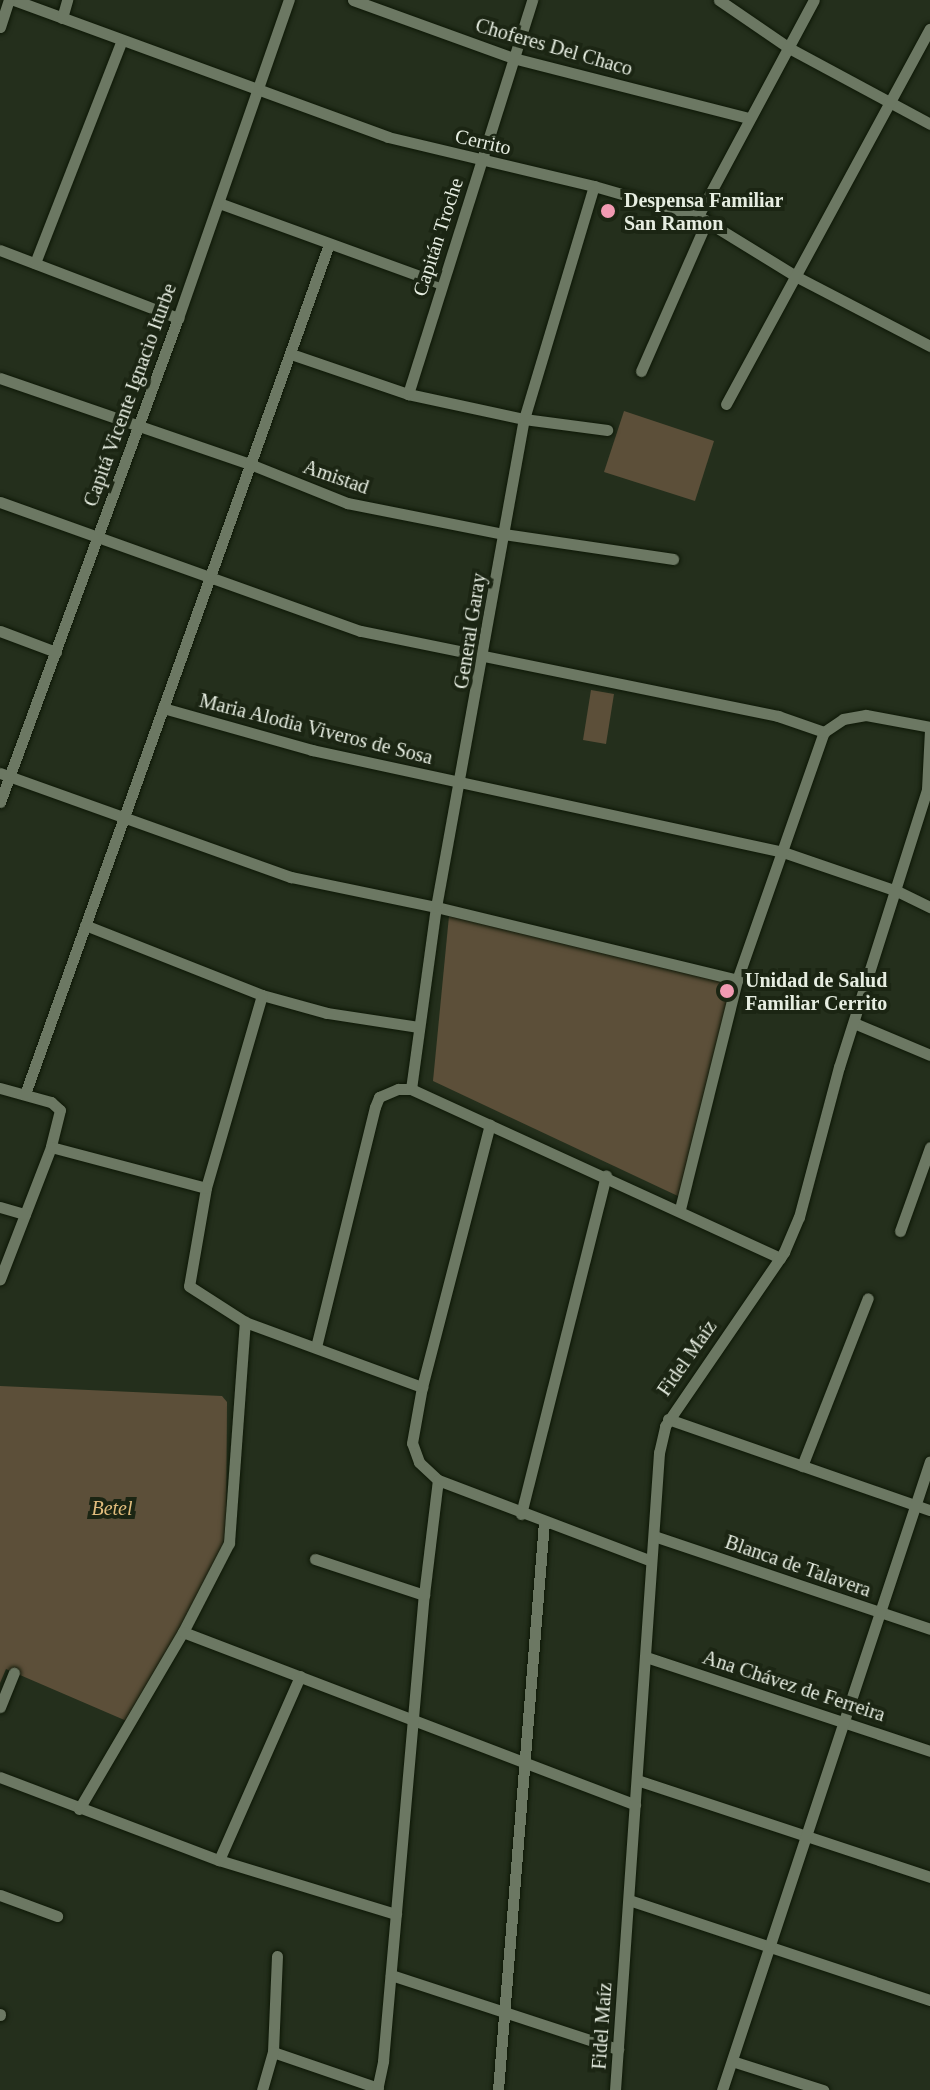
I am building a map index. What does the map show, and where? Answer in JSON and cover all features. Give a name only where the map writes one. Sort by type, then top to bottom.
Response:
[{"type":"street","name":"Cerrito","points":[[12,0],[388,137],[594,186],[702,219],[797,277],[930,346]]},
{"type":"street","points":[[0,27],[12,0]]},
{"type":"street","points":[[62,18],[67,0]]},
{"type":"street","name":"Capitá Vicente Ignacio Iturbe","points":[[0,802],[5,775],[56,652],[178,318],[289,0]]},
{"type":"street","name":"Choferes Del Chaco","points":[[353,0],[513,58],[749,118]]},
{"type":"street","name":"Capitán Troche","points":[[408,394],[532,0]]},
{"type":"street","points":[[719,0],[789,48],[930,124]]},
{"type":"street","points":[[641,371],[702,219],[749,118],[814,0]]},
{"type":"street","points":[[726,404],[930,29]]},
{"type":"street","points":[[35,263],[121,42]]},
{"type":"street","name":"General Garay","points":[[411,1089],[436,907],[485,655],[524,419],[594,186]]},
{"type":"street","points":[[219,203],[442,284]]},
{"type":"street","points":[[25,1094],[329,244]]},
{"type":"street","points":[[0,250],[178,318]]},
{"type":"street","points":[[291,354],[408,394],[524,419],[607,430]]},
{"type":"street","name":"Amistad","points":[[0,378],[250,464],[347,503],[504,534],[673,559]]},
{"type":"street","points":[[0,502],[208,579],[361,631],[778,716],[824,732]]},
{"type":"street","points":[[0,631],[56,652]]},
{"type":"street","name":"Maria Alodia Viveros de Sosa","points":[[163,708],[312,750],[461,785],[783,852],[897,891],[930,907]]},
{"type":"street","points":[[680,1209],[737,980],[824,732],[843,719],[866,715],[930,728]]},
{"type":"street","name":"Fidel Maíz","points":[[615,2090],[659,1453],[668,1419],[780,1258],[799,1217],[854,1023],[927,789],[930,728]]},
{"type":"street","points":[[5,775],[122,820],[291,877],[436,907],[737,980]]},
{"type":"street","points":[[85,925],[262,995],[352,1018],[418,1027]]},
{"type":"street","points":[[262,995],[206,1188],[189,1286],[245,1322],[422,1387]]},
{"type":"street","points":[[854,1023],[930,1055]]},
{"type":"street","points":[[0,1088],[51,1102],[60,1110],[51,1147],[0,1279]]},
{"type":"street","points":[[316,1347],[375,1107],[379,1097],[387,1091],[411,1089],[680,1209],[780,1258]]},
{"type":"street","points":[[490,1125],[422,1387],[413,1453],[438,1480],[651,1561]]},
{"type":"street","points":[[51,1147],[206,1188]]},
{"type":"street","points":[[900,1231],[930,1147]]},
{"type":"street","points":[[521,1514],[606,1176]]},
{"type":"street","points":[[0,1207],[25,1214]]},
{"type":"street","points":[[802,1466],[868,1298]]},
{"type":"street","points":[[79,1809],[183,1632],[229,1543],[245,1322]]},
{"type":"street","points":[[668,1419],[930,1510]]},
{"type":"street","points":[[722,2090],[930,1461]]},
{"type":"street","points":[[273,2052],[378,2089],[424,1595],[438,1480]]},
{"type":"street","points":[[498,2090],[544,1522]]},
{"type":"street","name":"Blanca de Talavera","points":[[654,1536],[930,1629]]},
{"type":"street","points":[[315,1559],[424,1595]]},
{"type":"street","points":[[183,1632],[525,1766],[635,1805]]},
{"type":"street","name":"Ana Chávez de Ferreira","points":[[646,1657],[930,1751]]},
{"type":"street","points":[[0,1707],[14,1673]]},
{"type":"street","points":[[219,1860],[300,1676]]},
{"type":"street","points":[[0,1777],[219,1860],[396,1914]]},
{"type":"street","points":[[637,1780],[930,1877]]},
{"type":"street","points":[[0,1895],[57,1916]]},
{"type":"street","points":[[629,1900],[930,2000]]},
{"type":"street","points":[[262,2090],[273,2052],[277,1956]]},
{"type":"street","points":[[391,1975],[618,2049]]},
{"type":"street","points":[[732,2061],[823,2090]]},
{"type":"green space","points":[[624,411],[714,441],[695,501],[604,472]]},
{"type":"green space","points":[[591,690],[614,694],[606,744],[583,740]]},
{"type":"green space","points":[[449,916],[732,983],[680,1197],[433,1081]]},
{"type":"green space","name":"Betel","points":[[0,1386],[222,1396],[227,1402],[226,1542],[129,1722],[6,1669],[0,1683]]},
{"type":"place","name":"Despensa Familiar San Ramon","points":[[608,211]]},
{"type":"place","name":"Unidad de Salud Familiar Cerrito","points":[[727,991]]}]
